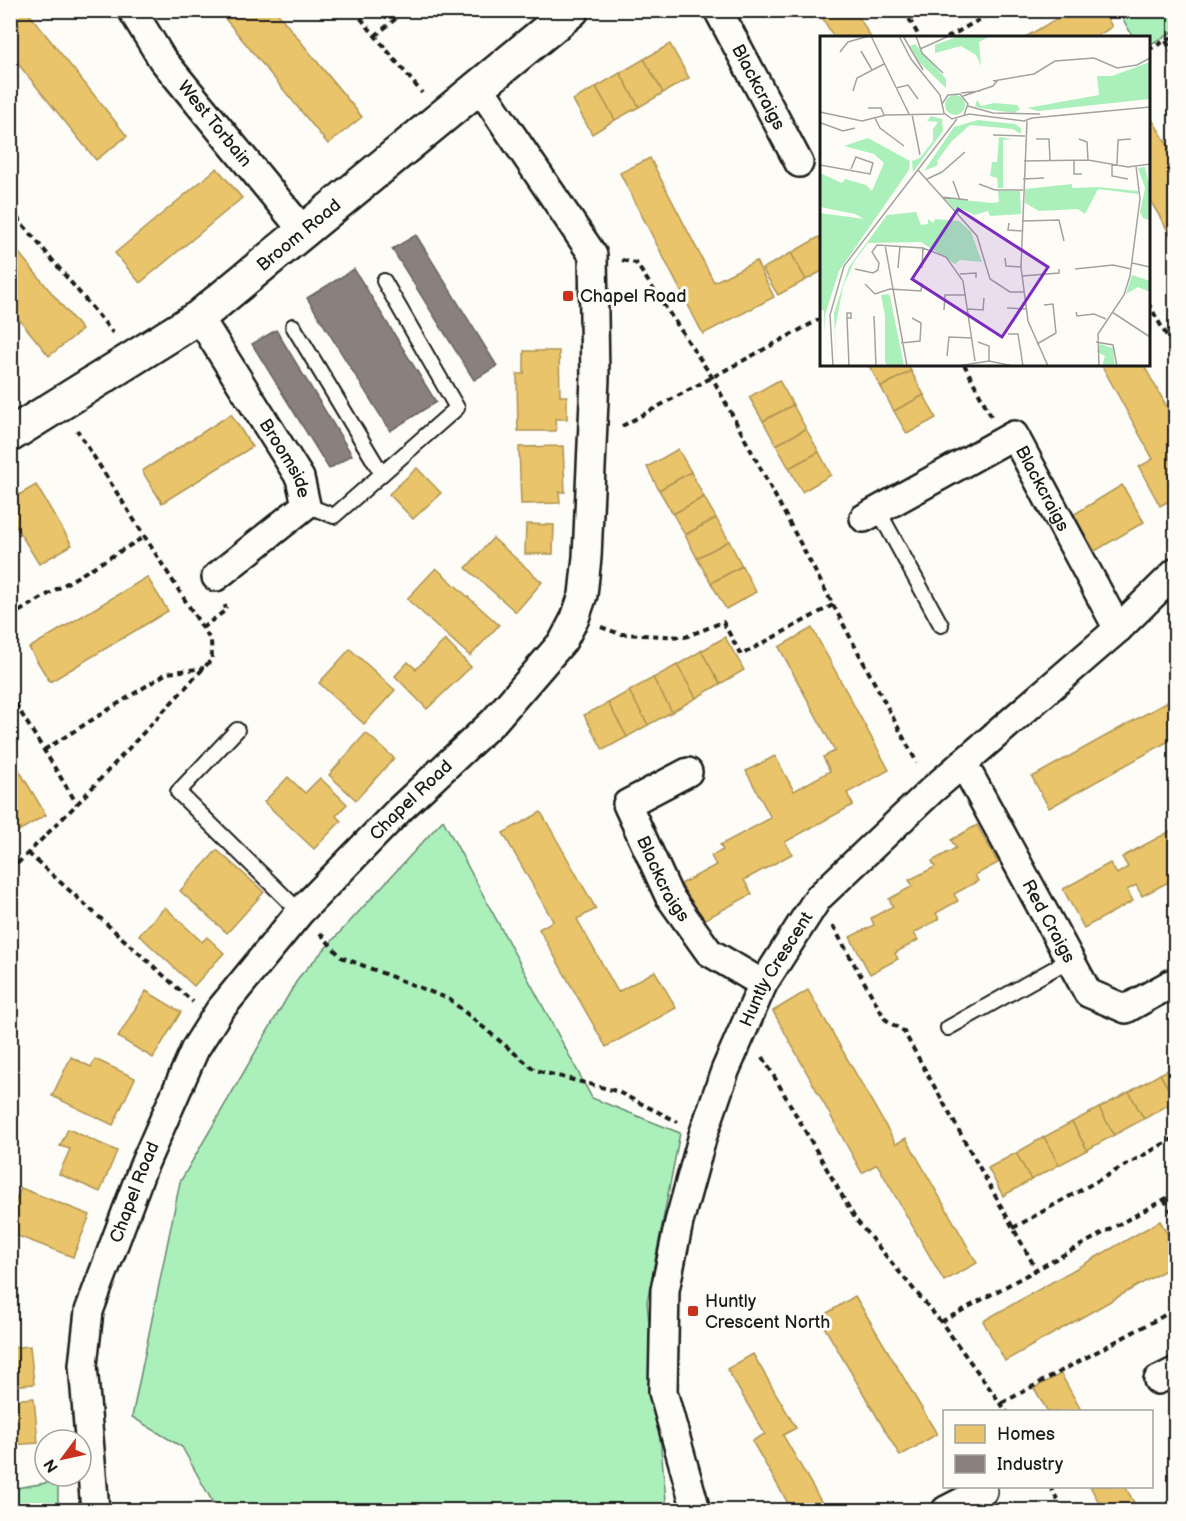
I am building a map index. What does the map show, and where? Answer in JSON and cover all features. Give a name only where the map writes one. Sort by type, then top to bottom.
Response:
[{"type":"street","name":"West Torbain","points":[[132,10],[162,59],[304,232]]},
{"type":"street","name":"Broom Road","points":[[10,435],[200,317],[444,118],[572,10]]},
{"type":"street","name":"Blackcraigs","points":[[718,10],[799,163]]},
{"type":"street","points":[[480,88],[593,255]]},
{"type":"street","name":"Chapel Road","points":[[95,1510],[83,1365],[89,1311],[143,1167],[195,1049],[213,1020],[300,912],[399,810],[494,721],[562,640],[575,618],[583,595],[587,557],[595,378],[593,255]]},
{"type":"street","name":"Broomside","points":[[200,317],[300,477],[306,505],[216,577]]},
{"type":"street","name":"Blackcraigs","points":[[871,514],[1014,435],[1118,630]]},
{"type":"street","name":"Huntly Crescent","points":[[696,1510],[663,1392],[665,1290],[679,1222],[703,1135],[725,1071],[746,1028],[763,984],[818,898],[932,790],[1118,630],[1176,573]]},
{"type":"street","name":"Red Craigs","points":[[963,763],[1089,993],[1126,1010],[1176,981]]},
{"type":"street","name":"Blackcraigs","points":[[688,772],[627,804],[669,896],[709,952],[763,984]]},
{"type":"street","points":[[946,1510],[983,1491]]},
{"type":"lane","points":[[306,505],[334,516],[457,408],[384,281]]},
{"type":"lane","points":[[293,327],[382,474]]},
{"type":"lane","points":[[871,514],[941,625]]},
{"type":"lane","points":[[237,730],[178,792],[300,912]]},
{"type":"lane","points":[[948,1028],[1071,959]]},
{"type":"path","points":[[354,10],[444,118]]},
{"type":"path","points":[[375,36],[406,10]]},
{"type":"path","points":[[904,10],[919,36]]},
{"type":"path","points":[[950,36],[996,10]]},
{"type":"path","points":[[1150,49],[1176,35]]},
{"type":"path","points":[[1166,40],[1176,59]]},
{"type":"path","points":[[10,209],[134,359]]},
{"type":"path","points":[[593,255],[636,262],[712,377],[932,790]]},
{"type":"path","points":[[1150,305],[1176,352]]},
{"type":"path","points":[[592,442],[820,319]]},
{"type":"path","points":[[965,366],[1004,440]]},
{"type":"path","points":[[10,871],[77,804],[212,659],[211,641],[60,405]]},
{"type":"path","points":[[10,617],[144,537]]},
{"type":"path","points":[[575,618],[620,634],[685,638],[723,622],[741,655],[833,605]]},
{"type":"path","points":[[44,750],[167,673],[204,668]]},
{"type":"path","points":[[10,695],[77,804]]},
{"type":"path","points":[[28,853],[213,1020]]},
{"type":"path","points":[[818,898],[885,1019],[904,1032],[1036,1269]]},
{"type":"path","points":[[300,912],[342,957],[449,999],[536,1070],[616,1091],[703,1135]]},
{"type":"path","points":[[746,1028],[856,1220],[941,1322],[1005,1410]]},
{"type":"path","points":[[1013,1228],[1176,1137]]},
{"type":"path","points":[[941,1322],[1176,1193]]},
{"type":"path","points":[[1164,1199],[1176,1219]]},
{"type":"path","points":[[1002,1403],[1176,1309]]},
{"type":"path","points":[[1051,1488],[1063,1510]]},
{"type":"green space","points":[[1139,10],[1175,11],[1175,31],[1150,44],[1150,36],[1132,36],[1123,19]]},
{"type":"green space","points":[[443,820],[592,1098],[680,1133],[647,1302],[667,1510],[217,1510],[182,1447],[132,1417],[180,1182],[299,977]]},
{"type":"green space","points":[[33,1485],[33,1488],[58,1488],[58,1510],[11,1510],[11,1489]]},
{"type":"building: Homes","points":[[10,10],[26,10],[127,136],[96,160],[10,54]]},
{"type":"building: Homes","points":[[218,10],[275,10],[362,117],[328,144]]},
{"type":"building: Homes","points":[[818,10],[855,10],[870,36],[833,36]]},
{"type":"building: Homes","points":[[950,10],[969,10],[954,18]]},
{"type":"building: Homes","points":[[1071,10],[1103,10],[1112,27],[1097,36],[1027,36]]},
{"type":"building: Homes","points":[[670,44],[689,78],[663,93],[644,59]]},
{"type":"building: Homes","points":[[644,59],[663,93],[639,107],[620,73]]},
{"type":"building: Homes","points":[[620,73],[639,107],[615,120],[596,87]]},
{"type":"building: Homes","points":[[596,87],[615,120],[592,134],[573,100]]},
{"type":"building: Homes","points":[[1150,116],[1176,158],[1176,244],[1150,200]]},
{"type":"building: Homes","points":[[650,158],[714,282],[756,261],[774,297],[703,334],[620,173]]},
{"type":"building: Homes","points":[[217,168],[242,198],[140,283],[115,253]]},
{"type":"building: Homes","points":[[819,237],[820,272],[806,280],[791,253]]},
{"type":"building: Homes","points":[[10,242],[82,330],[49,356],[10,308]]},
{"type":"building: Homes","points":[[791,253],[806,280],[778,295],[762,269]]},
{"type":"building: Homes","points":[[524,351],[559,351],[560,396],[567,396],[567,419],[555,419],[556,431],[518,431],[517,374],[524,374]]},
{"type":"building: Homes","points":[[869,366],[908,366],[911,371],[881,387]]},
{"type":"building: Homes","points":[[1102,366],[1144,366],[1176,423],[1176,497],[1160,506],[1139,467],[1153,459]]},
{"type":"building: Homes","points":[[911,371],[924,395],[894,411],[881,387]]},
{"type":"building: Homes","points":[[779,380],[793,405],[763,421],[749,397]]},
{"type":"building: Homes","points":[[924,395],[936,418],[907,434],[894,411]]},
{"type":"building: Homes","points":[[793,405],[806,429],[776,445],[763,421]]},
{"type":"building: Homes","points":[[231,414],[252,447],[162,503],[142,471]]},
{"type":"building: Homes","points":[[806,429],[819,452],[789,468],[776,445]]},
{"type":"building: Homes","points":[[563,446],[565,492],[559,492],[560,503],[521,504],[519,447]]},
{"type":"building: Homes","points":[[678,449],[691,472],[659,490],[647,467]]},
{"type":"building: Homes","points":[[819,452],[831,475],[802,492],[789,468]]},
{"type":"building: Homes","points":[[417,468],[441,493],[413,519],[389,494]]},
{"type":"building: Homes","points":[[691,472],[704,497],[673,514],[659,490]]},
{"type":"building: Homes","points":[[36,485],[72,545],[39,564],[10,517],[10,500]]},
{"type":"building: Homes","points":[[1122,485],[1144,522],[1095,551],[1073,515]]},
{"type":"building: Homes","points":[[704,497],[716,518],[685,535],[673,514]]},
{"type":"building: Homes","points":[[716,518],[729,541],[697,558],[685,535]]},
{"type":"building: Homes","points":[[526,524],[554,525],[553,554],[525,554]]},
{"type":"building: Homes","points":[[493,538],[542,582],[516,612],[466,568]]},
{"type":"building: Homes","points":[[729,541],[742,566],[711,583],[697,558]]},
{"type":"building: Homes","points":[[742,566],[756,592],[726,609],[711,583]]},
{"type":"building: Homes","points":[[436,568],[499,625],[470,656],[407,599]]},
{"type":"building: Homes","points":[[147,577],[168,611],[50,682],[29,648]]},
{"type":"building: Homes","points":[[812,628],[889,770],[847,793],[853,805],[785,842],[792,854],[744,880],[752,894],[702,921],[681,884],[716,865],[711,856],[723,850],[720,845],[771,818],[746,771],[775,756],[794,791],[830,771],[823,757],[835,751],[779,647]]},
{"type":"building: Homes","points":[[725,637],[744,670],[720,684],[701,651]]},
{"type":"building: Homes","points":[[445,640],[471,667],[427,709],[395,676],[408,662],[416,669]]},
{"type":"building: Homes","points":[[350,649],[395,690],[364,724],[319,683]]},
{"type":"building: Homes","points":[[701,651],[720,684],[696,698],[677,665]]},
{"type":"building: Homes","points":[[677,665],[696,698],[672,712],[653,678]]},
{"type":"building: Homes","points":[[653,678],[672,712],[648,725],[629,691]]},
{"type":"building: Homes","points":[[629,691],[648,725],[627,737],[608,703]]},
{"type":"building: Homes","points":[[1176,697],[1176,737],[1049,808],[1032,777]]},
{"type":"building: Homes","points":[[608,703],[627,737],[603,750],[584,715]]},
{"type":"building: Homes","points":[[366,733],[394,758],[356,800],[329,775]]},
{"type":"building: Homes","points":[[10,755],[46,815],[10,836]]},
{"type":"building: Homes","points":[[288,777],[305,793],[320,778],[347,804],[336,816],[341,821],[314,849],[264,802]]},
{"type":"building: Homes","points":[[541,812],[596,909],[577,919],[618,992],[655,971],[676,1008],[606,1047],[539,929],[553,921],[503,833]]},
{"type":"building: Homes","points":[[977,825],[998,863],[975,875],[978,881],[954,894],[958,901],[936,913],[939,919],[914,933],[918,940],[895,953],[898,959],[870,974],[850,937],[874,925],[871,918],[893,906],[889,899],[913,886],[909,880],[935,867],[932,861],[956,848],[951,840]]},
{"type":"building: Homes","points":[[1176,828],[1176,878],[1142,896],[1136,885],[1127,890],[1133,901],[1084,928],[1063,889],[1110,863],[1117,874],[1128,867],[1122,857]]},
{"type":"building: Homes","points":[[217,850],[264,892],[227,933],[180,891]]},
{"type":"building: Homes","points":[[165,907],[202,942],[207,937],[224,953],[194,986],[139,935]]},
{"type":"building: Homes","points":[[808,990],[896,1144],[906,1138],[977,1263],[944,1281],[877,1164],[862,1173],[773,1011]]},
{"type":"building: Homes","points":[[146,991],[181,1012],[153,1058],[118,1037]]},
{"type":"building: Homes","points":[[71,1057],[91,1067],[95,1059],[135,1078],[113,1125],[52,1096]]},
{"type":"building: Homes","points":[[1176,1066],[1176,1101],[1175,1101],[1160,1074]]},
{"type":"building: Homes","points":[[1160,1074],[1175,1101],[1144,1119],[1129,1092]]},
{"type":"building: Homes","points":[[1129,1092],[1144,1119],[1114,1135],[1099,1108]]},
{"type":"building: Homes","points":[[1099,1108],[1114,1135],[1087,1150],[1072,1122]]},
{"type":"building: Homes","points":[[1072,1122],[1087,1150],[1059,1165],[1044,1137]]},
{"type":"building: Homes","points":[[68,1129],[117,1151],[100,1192],[59,1174],[70,1149],[60,1146]]},
{"type":"building: Homes","points":[[1044,1137],[1059,1165],[1031,1180],[1016,1153]]},
{"type":"building: Homes","points":[[1016,1153],[1031,1180],[1003,1196],[988,1168]]},
{"type":"building: Homes","points":[[21,1188],[90,1215],[73,1257],[10,1233],[10,1214]]},
{"type":"building: Homes","points":[[1160,1221],[1176,1248],[1176,1264],[1005,1361],[983,1321]]},
{"type":"building: Homes","points":[[855,1296],[937,1434],[900,1456],[819,1318]]},
{"type":"building: Homes","points":[[30,1346],[34,1384],[10,1386],[10,1348]]},
{"type":"building: Homes","points":[[753,1354],[796,1428],[783,1435],[826,1510],[792,1510],[752,1441],[765,1434],[727,1369]]},
{"type":"building: Homes","points":[[1061,1374],[1081,1410],[1047,1410],[1034,1388]]},
{"type":"building: Homes","points":[[34,1398],[37,1428],[33,1428],[33,1443],[10,1445],[10,1400]]},
{"type":"building: Homes","points":[[1091,1488],[1126,1488],[1138,1510],[1103,1510]]},
{"type":"building: Industry","points":[[416,235],[497,366],[474,380],[392,249]]},
{"type":"building: Industry","points":[[354,269],[436,402],[390,431],[307,298]]},
{"type":"building: Industry","points":[[276,330],[352,455],[329,469],[252,344]]},
{"type":"place","name":"Chapel Road","points":[[568,296]]},
{"type":"place","name":"Huntly Crescent North","points":[[693,1311]]}]
